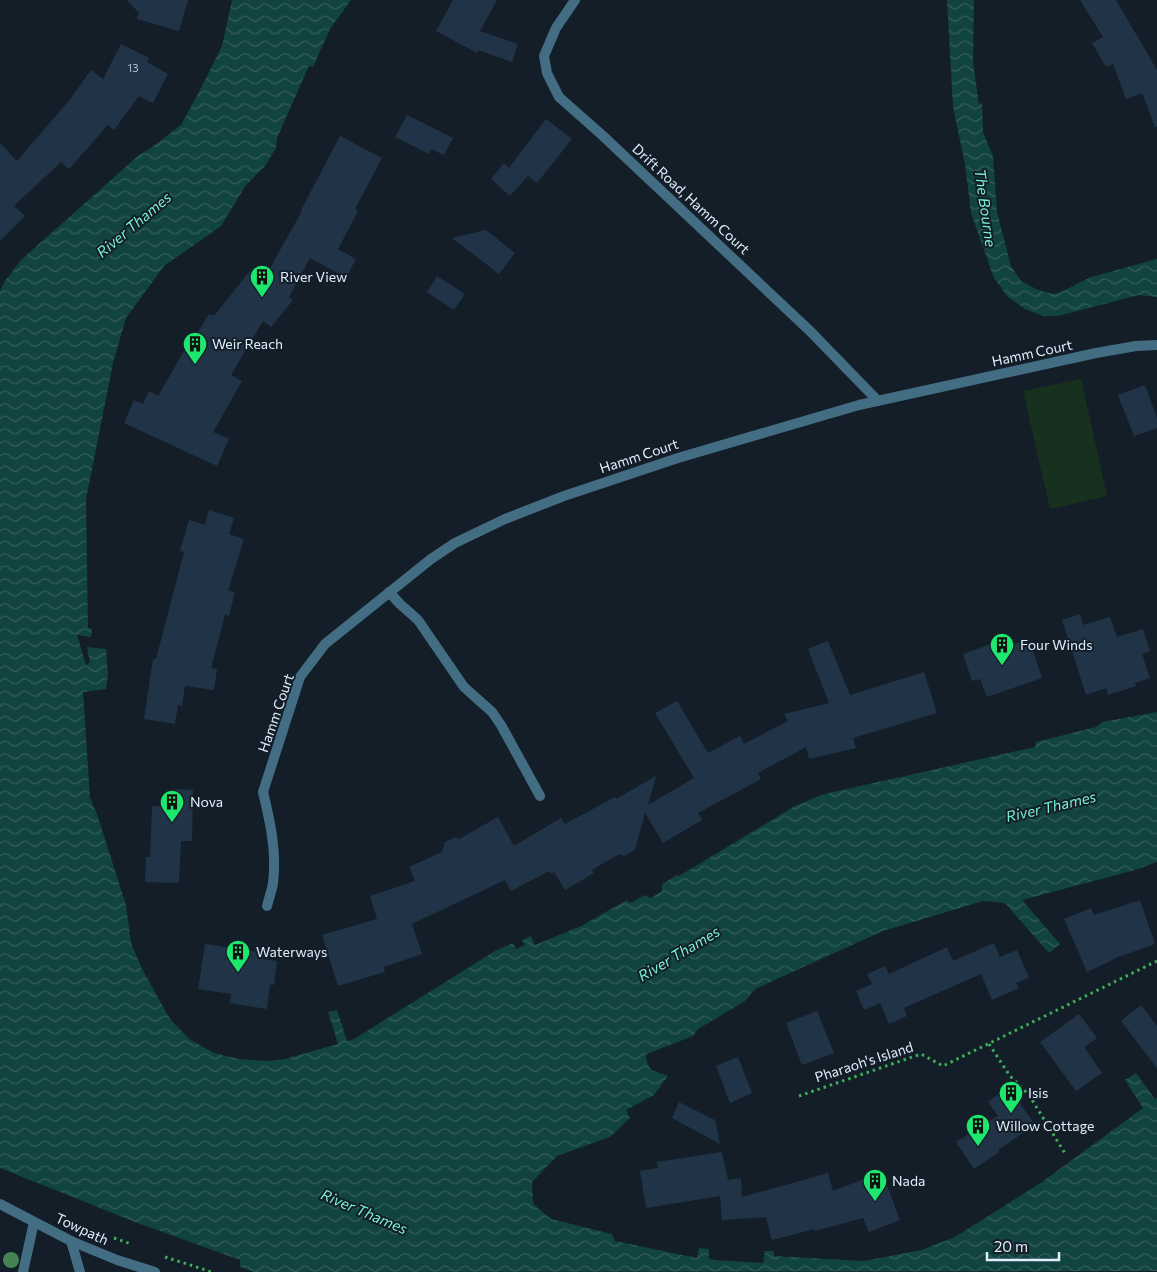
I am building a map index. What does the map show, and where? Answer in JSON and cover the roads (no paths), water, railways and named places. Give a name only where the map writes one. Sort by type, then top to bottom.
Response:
[{"type":"street","name":"Drift Road, Hamm Court","points":[[575,0],[556,28],[544,56],[547,73],[560,98],[810,330],[878,400]]},
{"type":"street","name":"Hamm Court","points":[[267,906],[273,883],[273,854],[271,828],[263,792],[300,677],[325,644],[431,559],[455,543],[505,519],[564,496],[672,460],[859,404],[1096,353],[1157,345]]},
{"type":"street","points":[[389,592],[418,620],[464,687],[492,712],[540,796]]},
{"type":"street","name":"Towpath","points":[[0,1204],[71,1241],[117,1260],[155,1272]]},
{"type":"street","points":[[23,1272],[34,1222]]},
{"type":"street","points":[[71,1241],[80,1272]]},
{"type":"water","name":"River Thames","points":[[232,0],[351,0],[330,29],[313,67],[309,66],[277,138],[276,148],[265,166],[246,185],[221,226],[164,266],[126,318],[113,363],[86,499],[88,628],[92,629],[91,637],[77,635],[86,665],[90,662],[87,647],[106,649],[108,674],[106,689],[83,692],[90,798],[97,814],[126,905],[131,943],[141,967],[170,1019],[189,1039],[214,1053],[239,1059],[269,1061],[285,1059],[338,1044],[328,1012],[337,1010],[347,1041],[354,1039],[495,951],[513,943],[516,949],[525,945],[522,940],[531,936],[535,945],[581,926],[627,900],[630,903],[645,895],[651,898],[662,891],[662,884],[677,875],[679,876],[795,806],[824,794],[1035,747],[1036,742],[1096,727],[1102,722],[1157,712],[1157,862],[1135,870],[1022,900],[1060,944],[1049,953],[1005,903],[983,901],[883,931],[755,989],[745,1001],[698,1029],[693,1036],[646,1055],[651,1070],[668,1076],[654,1095],[626,1110],[630,1118],[610,1137],[557,1156],[532,1182],[533,1204],[551,1219],[612,1234],[615,1241],[697,1258],[699,1248],[709,1249],[709,1259],[715,1260],[763,1263],[765,1251],[774,1251],[774,1256],[864,1261],[921,1250],[955,1237],[1042,1182],[1143,1108],[1125,1080],[1136,1073],[1155,1099],[1157,1098],[1157,1271],[254,1272],[240,1267],[240,1260],[135,1222],[0,1168],[0,291],[21,260],[139,155],[181,125],[222,46]]},
{"type":"water","name":"The Bourne","points":[[947,0],[974,0],[973,62],[979,104],[982,103],[983,132],[993,156],[997,212],[1011,266],[1021,281],[1038,290],[1053,294],[1091,277],[1157,259],[1157,297],[1139,295],[1058,316],[1043,316],[1025,309],[1008,297],[994,278],[971,213],[965,164],[953,107]]},
{"type":"place","name":"River View","points":[[262,298]]},
{"type":"place","name":"Weir Reach","points":[[195,365]]},
{"type":"place","name":"Four Winds","points":[[1002,666]]},
{"type":"place","name":"Nova","points":[[172,823]]},
{"type":"place","name":"Waterways","points":[[238,973]]},
{"type":"place","name":"Isis","points":[[1011,1114]]},
{"type":"place","name":"Willow Cottage","points":[[978,1147]]},
{"type":"place","name":"Nada","points":[[875,1202]]}]
